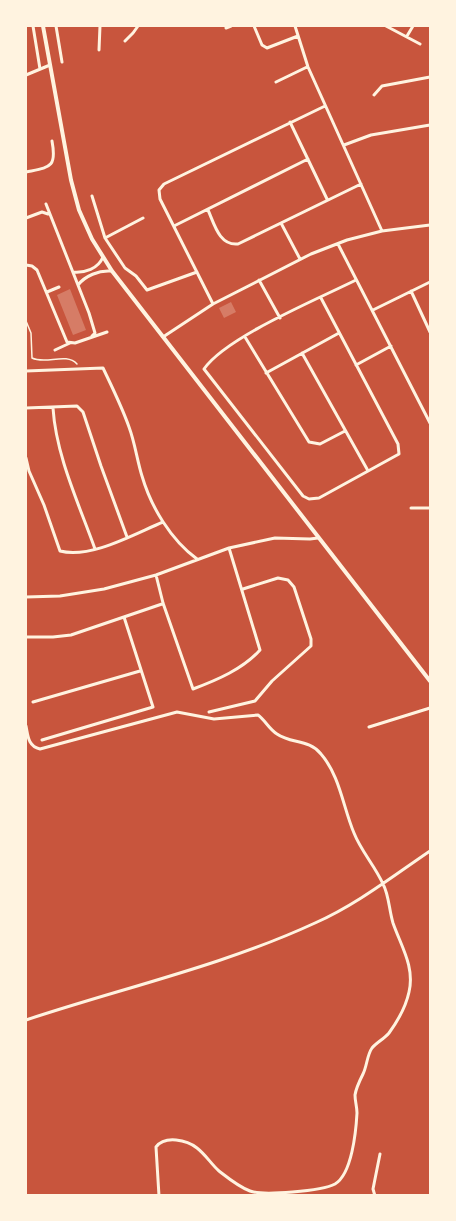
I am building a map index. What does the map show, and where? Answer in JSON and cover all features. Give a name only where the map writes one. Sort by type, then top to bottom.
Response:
[{"type":"main road","points":[[43,26],[71,180],[88,232],[112,271],[430,681]]},
{"type":"street","points":[[33,26],[40,69]]},
{"type":"street","points":[[56,26],[62,62]]},
{"type":"street","points":[[99,50],[100,26]]},
{"type":"street","points":[[125,41],[138,26]]},
{"type":"street","points":[[226,28],[231,26]]},
{"type":"street","points":[[254,26],[262,45],[267,48],[298,36]]},
{"type":"street","points":[[295,26],[308,67],[382,231]]},
{"type":"street","points":[[386,26],[420,44]]},
{"type":"street","points":[[406,36],[413,26]]},
{"type":"street","points":[[26,75],[50,65]]},
{"type":"street","points":[[276,82],[308,67]]},
{"type":"street","points":[[374,95],[382,86],[430,76]]},
{"type":"street","points":[[213,304],[159,196],[159,190],[164,184],[325,106]]},
{"type":"street","points":[[290,122],[327,199]]},
{"type":"street","points":[[344,145],[371,135],[430,125]]},
{"type":"street","points":[[26,172],[52,163],[55,156],[52,141]]},
{"type":"street","points":[[174,226],[308,159]]},
{"type":"street","points":[[208,210],[221,238],[229,244],[238,244],[361,184]]},
{"type":"street","points":[[92,196],[105,238],[125,268],[136,276],[147,290],[197,272]]},
{"type":"street","points":[[45,204],[94,327],[95,333],[92,336]]},
{"type":"street","points":[[26,218],[42,212],[48,213]]},
{"type":"street","points":[[105,238],[143,218]]},
{"type":"street","points":[[281,223],[300,259]]},
{"type":"street","points":[[163,337],[213,304],[300,259],[338,244],[382,231],[430,225]]},
{"type":"street","points":[[338,244],[430,423]]},
{"type":"street","points":[[73,272],[82,272],[95,267],[103,257]]},
{"type":"street","points":[[26,265],[36,270],[47,292],[52,310],[67,342],[70,343]]},
{"type":"street","points":[[78,285],[92,275],[105,270],[112,271]]},
{"type":"street","points":[[260,280],[280,318]]},
{"type":"street","points":[[321,298],[398,444],[399,454],[319,498],[309,499],[303,496],[204,369],[214,357],[245,337],[356,280]]},
{"type":"street","points":[[373,310],[430,282]]},
{"type":"street","points":[[47,292],[59,287]]},
{"type":"street","points":[[411,291],[430,332]]},
{"type":"street","points":[[55,350],[107,332]]},
{"type":"street","points":[[266,373],[339,333]]},
{"type":"street","points":[[245,337],[309,442],[320,444],[345,431]]},
{"type":"street","points":[[356,365],[391,346]]},
{"type":"street","points":[[302,353],[368,470]]},
{"type":"street","points":[[26,370],[103,368],[129,429],[143,479],[155,509],[188,553],[197,560]]},
{"type":"street","points":[[26,408],[77,406],[83,412],[100,466],[128,537]]},
{"type":"street","points":[[52,408],[59,446],[95,549]]},
{"type":"street","points":[[26,458],[60,551],[68,553],[95,549],[163,522]]},
{"type":"street","points":[[411,508],[430,508]]},
{"type":"street","points":[[26,597],[60,596],[104,588],[156,575],[229,548],[275,538],[320,537]]},
{"type":"street","points":[[156,575],[162,603],[193,689],[227,675],[260,650],[229,548]]},
{"type":"street","points":[[209,712],[257,700],[272,681],[311,646],[300,604],[294,587],[288,580],[278,579],[242,589]]},
{"type":"street","points":[[26,637],[71,635],[162,603]]},
{"type":"street","points":[[42,740],[153,707],[124,616]]},
{"type":"street","points":[[33,702],[141,670]]},
{"type":"street","points":[[369,727],[430,708]]},
{"type":"street","points":[[26,726],[28,740],[35,747],[40,748],[177,712],[214,719],[258,715],[280,737],[303,741],[321,753],[340,789],[349,822],[358,843],[383,883],[394,924],[410,968],[409,991],[402,1010],[389,1032],[370,1052],[358,1084],[355,1094],[357,1111],[353,1143],[343,1176],[332,1186],[272,1194],[258,1193],[248,1190],[219,1171],[197,1148],[183,1142],[166,1140],[160,1142],[156,1147],[159,1196]]},
{"type":"street","points":[[26,1020],[234,956],[316,923],[350,905],[430,851]]},
{"type":"street","points":[[375,1196],[373,1189],[380,1155]]},
{"type":"path","points":[[26,321],[31,333],[32,358],[38,361],[74,360],[78,368]]},
{"type":"building","points":[[70,289],[86,330],[73,335],[57,295]]},
{"type":"building","points":[[231,302],[236,312],[224,318],[219,308]]}]
